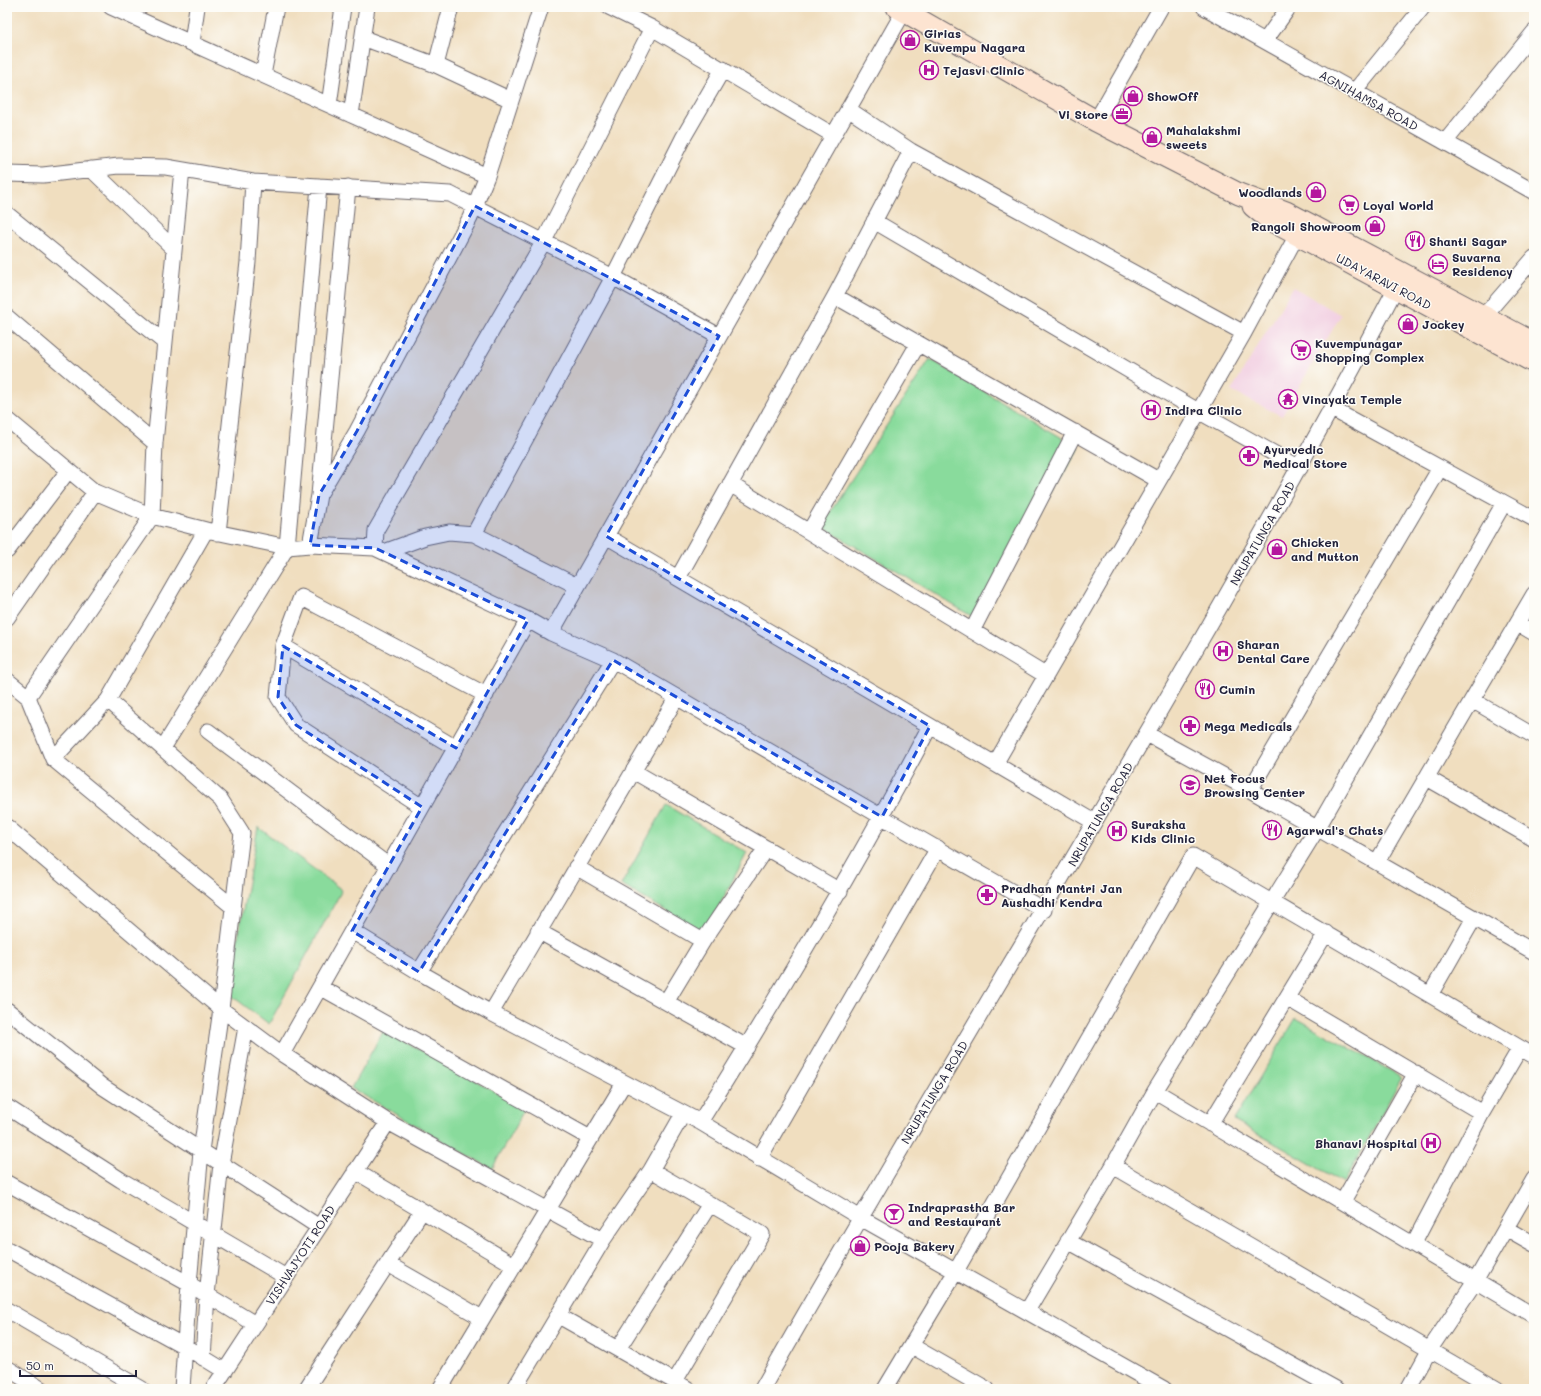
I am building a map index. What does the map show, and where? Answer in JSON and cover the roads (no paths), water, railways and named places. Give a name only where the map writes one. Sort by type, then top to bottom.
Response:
[{"type":"street","points":[[111,7],[487,176]]},
{"type":"street","points":[[192,43],[197,7]]},
{"type":"street","points":[[263,75],[276,7]]},
{"type":"street","points":[[329,105],[343,7]]},
{"type":"street","points":[[351,115],[367,7]]},
{"type":"street","points":[[436,65],[451,7]]},
{"type":"street","points":[[319,495],[357,431],[475,206],[487,176],[541,7]]},
{"type":"street","points":[[610,7],[652,28],[833,135]]},
{"type":"street","points":[[1096,121],[1161,7]]},
{"type":"street","name":"AGNIHAMSA ROAD","points":[[1204,7],[1534,192]]},
{"type":"street","points":[[1265,41],[1289,7]]},
{"type":"street","points":[[1354,92],[1423,7]]},
{"type":"street","points":[[551,633],[848,109],[901,9]]},
{"type":"street","name":"UDAYARAVI ROAD","points":[[901,9],[1096,121],[1239,194],[1286,212],[1400,281],[1479,323],[1534,362]]},
{"type":"street","points":[[379,550],[376,530],[544,240],[652,28]]},
{"type":"street","points":[[1445,142],[1534,32]]},
{"type":"street","points":[[363,38],[436,65],[511,100]]},
{"type":"street","points":[[474,534],[613,277],[683,138],[723,69]]},
{"type":"street","points":[[848,109],[911,151],[1244,333]]},
{"type":"street","points":[[678,578],[835,296],[911,151]]},
{"type":"street","points":[[7,174],[43,175],[119,166],[166,167],[253,182],[450,194],[544,240],[719,336]]},
{"type":"street","points":[[91,169],[174,249]]},
{"type":"street","points":[[28,697],[152,516],[155,443],[182,170]]},
{"type":"street","points":[[53,758],[108,700],[212,532],[248,262],[253,182]]},
{"type":"street","points":[[163,748],[287,547],[319,186]]},
{"type":"street","points":[[310,545],[319,495],[348,187]]},
{"type":"street","name":"UDAYARAVI ROAD","points":[[1239,194],[1270,220],[1297,235],[1400,281]]},
{"type":"street","points":[[7,214],[164,342]]},
{"type":"street","points":[[874,220],[1198,411],[1300,468]]},
{"type":"street","points":[[995,764],[1045,675],[1244,333],[1297,235]]},
{"type":"street","points":[[1479,323],[1534,258]]},
{"type":"street","name":"NRUPATUNGA ROAD","points":[[762,1389],[859,1217],[1044,910],[1094,822],[1147,734],[1300,468],[1400,281]]},
{"type":"street","points":[[835,296],[1158,480]]},
{"type":"street","points":[[7,317],[155,443]]},
{"type":"street","name":"UDAYARAVI ROAD","points":[[1479,323],[1534,343]]},
{"type":"street","points":[[809,532],[918,344]]},
{"type":"street","points":[[1332,409],[1534,519]]},
{"type":"street","points":[[7,419],[95,492],[152,516],[212,532],[287,547],[310,545],[379,550],[449,532],[474,534],[577,586]]},
{"type":"street","points":[[972,631],[1075,432]]},
{"type":"street","points":[[1250,790],[1440,468]]},
{"type":"street","points":[[7,551],[13,533],[68,471]]},
{"type":"street","points":[[730,484],[1045,675]]},
{"type":"street","points":[[7,618],[95,492]]},
{"type":"street","points":[[1027,1311],[1114,1166],[1154,1091],[1317,829],[1504,503]]},
{"type":"street","points":[[606,536],[1094,822]]},
{"type":"street","points":[[379,550],[528,620],[551,633],[614,660],[1044,910]]},
{"type":"street","points":[[1377,862],[1534,594]]},
{"type":"street","points":[[422,807],[296,726],[278,697],[283,646],[301,597],[486,695]]},
{"type":"street","points":[[282,1054],[528,620]]},
{"type":"street","points":[[1517,623],[1534,633]]},
{"type":"street","points":[[283,646],[456,748]]},
{"type":"street","points":[[418,972],[614,660]]},
{"type":"street","points":[[7,680],[28,697],[53,758],[233,907]]},
{"type":"street","points":[[491,1013],[677,697]]},
{"type":"street","points":[[108,700],[221,800],[242,833],[221,1009],[201,1151],[184,1346],[182,1389]]},
{"type":"street","points":[[1472,700],[1534,736]]},
{"type":"street","points":[[700,1122],[747,1047],[840,891],[882,817],[930,726]]},
{"type":"street","points":[[208,731],[389,866]]},
{"type":"street","points":[[1147,734],[1250,790],[1534,952]]},
{"type":"street","points":[[633,771],[840,891]]},
{"type":"street","points":[[1427,778],[1534,839]]},
{"type":"street","points":[[7,827],[221,1009],[282,1054],[388,1122],[603,1240]]},
{"type":"street","points":[[666,1002],[703,941],[766,848]]},
{"type":"street","points":[[759,1159],[938,848]]},
{"type":"street","points":[[885,1389],[956,1271],[1193,856],[1534,1056]]},
{"type":"street","points":[[576,867],[703,941]]},
{"type":"street","points":[[1430,995],[1474,918]]},
{"type":"street","points":[[352,931],[418,972],[491,1013],[624,1084],[700,1122],[759,1159],[859,1217],[1164,1389]]},
{"type":"street","points":[[538,931],[747,1047]]},
{"type":"street","points":[[1210,1124],[1326,933]]},
{"type":"street","points":[[320,987],[590,1138]]},
{"type":"street","points":[[1287,998],[1482,1113]]},
{"type":"street","points":[[7,1010],[103,1087],[319,1227]]},
{"type":"street","points":[[203,1358],[207,1295],[221,1164],[246,1027]]},
{"type":"street","points":[[1414,1243],[1482,1113],[1520,1048]]},
{"type":"street","points":[[1343,1201],[1416,1073]]},
{"type":"street","points":[[440,1389],[546,1210],[624,1084]]},
{"type":"street","points":[[1154,1091],[1414,1243],[1534,1316]]},
{"type":"street","points":[[7,1107],[121,1180],[286,1278]]},
{"type":"street","points":[[514,1389],[603,1240],[650,1170],[683,1114]]},
{"type":"street","name":"VISHVAJYOTI ROAD","points":[[213,1389],[388,1122]]},
{"type":"street","points":[[1114,1166],[1497,1389]]},
{"type":"street","points":[[650,1170],[762,1234],[675,1381]]},
{"type":"street","points":[[355,1171],[514,1265]]},
{"type":"street","points":[[1408,1389],[1430,1349],[1476,1280],[1534,1180]]},
{"type":"street","points":[[7,1183],[189,1284],[255,1324]]},
{"type":"street","points":[[618,1349],[710,1204]]},
{"type":"street","points":[[306,1389],[422,1211]]},
{"type":"street","points":[[1506,1228],[1534,1244]]},
{"type":"street","points":[[1068,1241],[1336,1389]]},
{"type":"street","points":[[7,1249],[184,1346],[225,1371]]},
{"type":"street","points":[[388,1264],[482,1318]]},
{"type":"street","points":[[7,1310],[142,1389]]},
{"type":"street","points":[[559,1316],[688,1389]]},
{"type":"street","points":[[912,1346],[987,1389]]},
{"type":"street","points":[[7,1368],[41,1389]]},
{"type":"place","name":"Girias Kuvempu Nagara","points":[[910,40]]},
{"type":"place","name":"Tejasvi Clinic","points":[[929,70]]},
{"type":"place","name":"ShowOff","points":[[1133,96]]},
{"type":"place","name":"Vi Store","points":[[1122,114]]},
{"type":"place","name":"Mahalakshmi sweets","points":[[1152,137]]},
{"type":"place","name":"Woodlands","points":[[1316,192]]},
{"type":"place","name":"Loyal World","points":[[1349,205]]},
{"type":"place","name":"Rangoli Showroom","points":[[1375,226]]},
{"type":"place","name":"Shanti Sagar","points":[[1415,241]]},
{"type":"place","name":"Suvarna Residency","points":[[1438,264]]},
{"type":"place","name":"Jockey","points":[[1408,324]]},
{"type":"place","name":"Kuvempunagar Shopping Complex","points":[[1301,350]]},
{"type":"place","name":"Vinayaka Temple","points":[[1288,399]]},
{"type":"place","name":"Indira Clinic","points":[[1151,410]]},
{"type":"place","name":"Ayurvedic Medical Store","points":[[1249,456]]},
{"type":"place","name":"Chicken and Mutton","points":[[1277,549]]},
{"type":"place","name":"Sharan Dental Care","points":[[1223,651]]},
{"type":"place","name":"Cumin","points":[[1205,689]]},
{"type":"place","name":"Mega Medicals","points":[[1190,726]]},
{"type":"place","name":"Net Focus Browsing Center","points":[[1190,785]]},
{"type":"place","name":"Agarwal's Chats","points":[[1272,830]]},
{"type":"place","name":"Suraksha Kids Clinic","points":[[1117,831]]},
{"type":"place","name":"Pradhan Mantri Jan Aushadhi Kendra","points":[[987,895]]},
{"type":"place","name":"Bhanavi Hospital","points":[[1431,1143]]},
{"type":"place","name":"Indraprastha Bar and Restaurant","points":[[894,1214]]},
{"type":"place","name":"Pooja Bakery","points":[[860,1246]]}]
